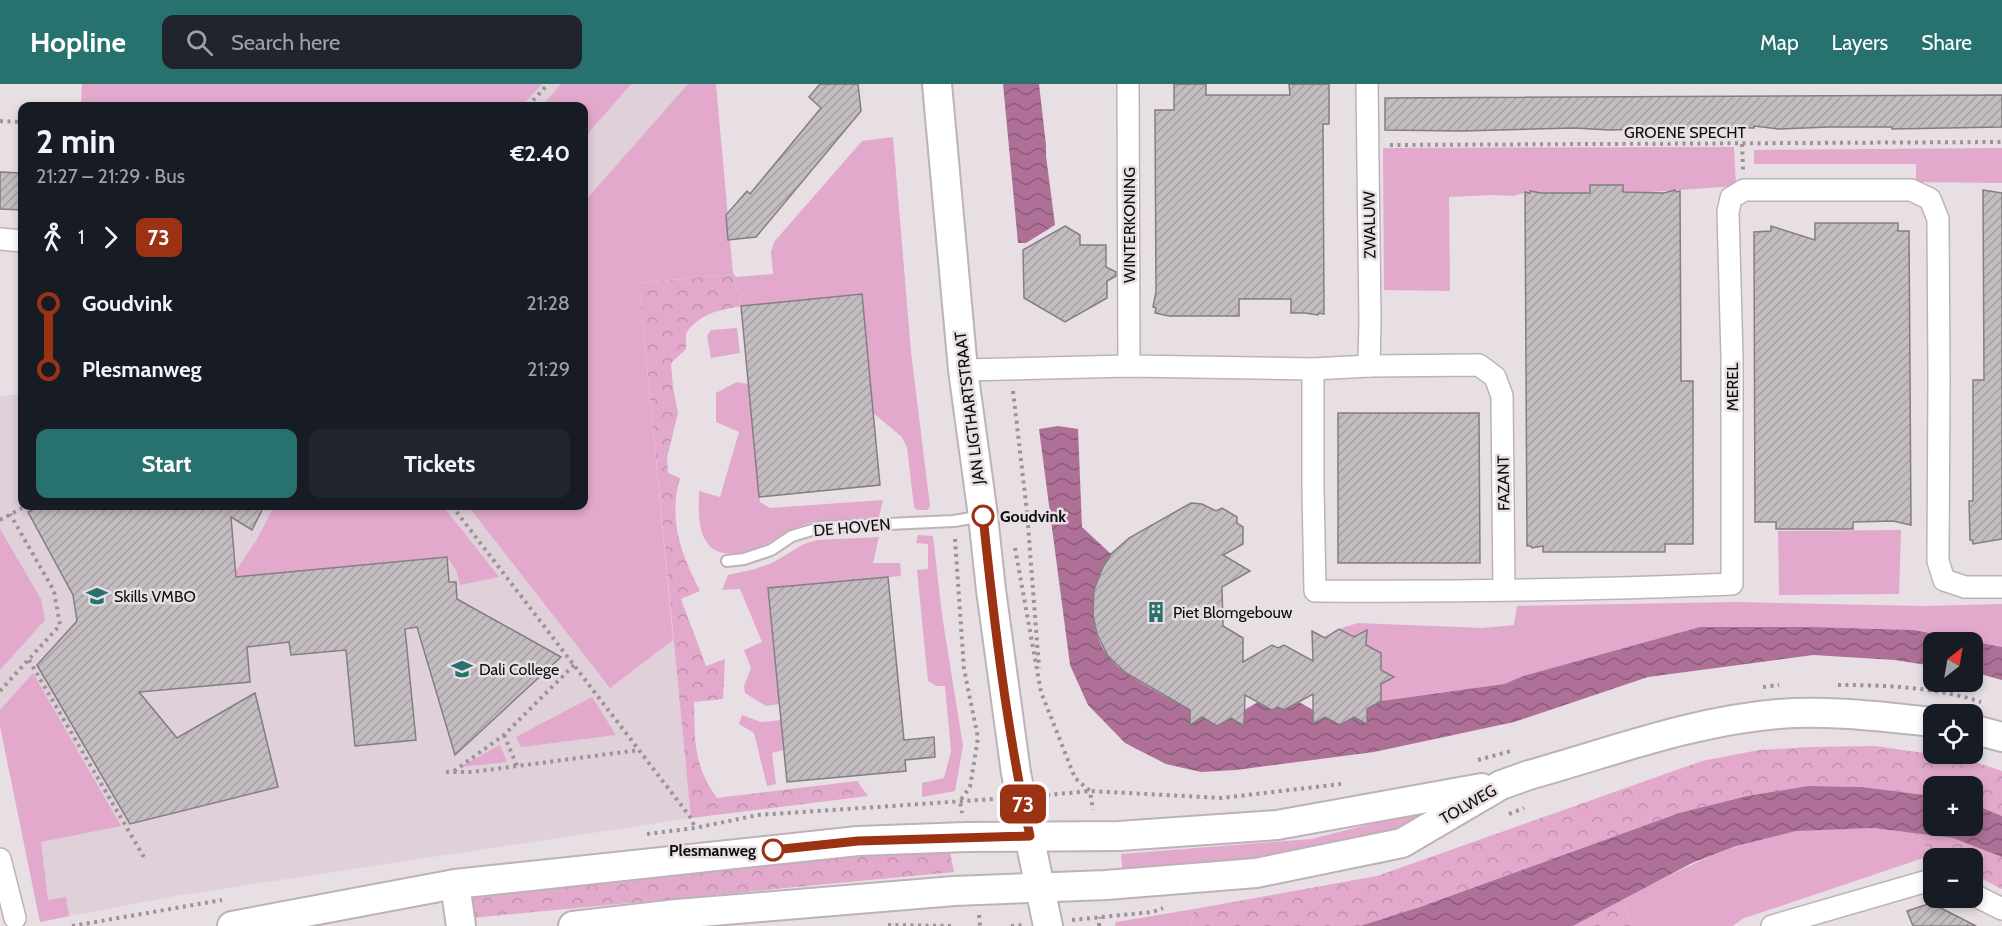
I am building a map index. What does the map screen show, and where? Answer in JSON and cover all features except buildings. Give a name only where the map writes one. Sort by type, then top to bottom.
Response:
[{"type":"main road","name":"JAN LIGTHARTSTRAAT","points":[[937,84],[963,370],[991,590],[1021,797],[1047,924]]},
{"type":"main road","points":[[1502,785],[1529,775],[1703,725],[1779,714],[1854,713],[1923,721]]},
{"type":"main road","points":[[1983,732],[2002,737]]},
{"type":"main road","name":"TOLWEG","points":[[1030,836],[1097,836],[1277,825],[1502,785]]},
{"type":"main road","name":"TOLWEG","points":[[1041,887],[1106,885],[1256,873],[1402,843],[1502,785]]},
{"type":"main road","points":[[232,926],[455,884],[858,841],[1030,836]]},
{"type":"main road","points":[[455,884],[461,926]]},
{"type":"main road","points":[[573,926],[689,913],[975,890],[1041,887]]},
{"type":"street","name":"WINTERKONING","points":[[1128,84],[1129,366]]},
{"type":"street","name":"ZWALUW","points":[[1368,84],[1369,366]]},
{"type":"street","name":"MEREL","points":[[1313,369],[1312,490],[1315,591],[1438,592],[1732,584],[1732,357],[1728,212],[1731,198],[1744,190],[1911,190],[1930,198],[1938,219],[1938,561],[1944,580],[1965,587],[2002,587]]},
{"type":"street","points":[[0,239],[18,241]]},
{"type":"street","name":"FAZANT","points":[[1369,366],[1479,365],[1496,377],[1502,399],[1504,590]]},
{"type":"street","points":[[963,370],[1129,366],[1313,369],[1369,366]]},
{"type":"street","points":[[0,859],[15,918]]},
{"type":"street","points":[[1772,926],[1923,882]]},
{"type":"street","points":[[1983,900],[2002,909]]},
{"type":"lane","name":"DE HOVEN","points":[[727,561],[744,559],[771,550],[792,536],[822,527],[954,521],[983,516]]},
{"type":"path","points":[[532,102],[548,84]]},
{"type":"path","points":[[0,121],[18,122]]},
{"type":"path","name":"GROENE SPECHT","points":[[1369,145],[2002,142]]},
{"type":"path","points":[[1011,369],[1027,512],[1041,692]]},
{"type":"path","points":[[0,520],[18,510]]},
{"type":"path","points":[[455,510],[691,818],[694,828]]},
{"type":"path","points":[[0,691],[60,625],[54,591],[10,514]]},
{"type":"path","points":[[954,521],[964,669],[978,738],[970,787],[960,801],[966,837]]},
{"type":"path","points":[[1015,544],[1041,692],[1076,778],[1090,791],[1097,836]]},
{"type":"path","points":[[28,660],[145,860]]},
{"type":"path","points":[[454,772],[504,735],[574,665]]},
{"type":"path","points":[[504,735],[517,766]]},
{"type":"path","points":[[446,772],[472,772],[639,750]]},
{"type":"path","points":[[960,801],[1090,791]]},
{"type":"path","name":"TOLWEG","points":[[1499,818],[1527,806]]},
{"type":"path","points":[[1106,885],[1111,917]]},
{"type":"path","points":[[975,890],[980,926]]},
{"type":"path","points":[[1047,924],[1154,912],[1172,905]]},
{"type":"path","points":[[1099,926],[1100,917]]},
{"type":"path","points":[[879,925],[952,926]]},
{"type":"shaded area","points":[[82,84],[716,84],[639,283],[691,818],[175,896],[40,922],[0,726],[0,396],[18,394],[18,510],[588,510],[588,102],[81,102]]},
{"type":"green space","points":[[82,84],[542,84],[526,102],[81,102]]},
{"type":"green space","points":[[561,84],[631,84],[588,133],[588,102],[545,102]]},
{"type":"green space","points":[[688,84],[716,84],[733,273],[736,277],[773,274],[771,252],[774,242],[862,141],[893,137],[911,352],[930,506],[928,510],[917,510],[914,507],[907,447],[901,436],[873,413],[862,295],[741,306],[733,274],[639,283],[673,640],[610,688],[471,510],[588,510],[588,197]]},
{"type":"green space","points":[[1734,147],[1736,186],[1623,194],[1590,186],[1590,194],[1530,191],[1514,196],[1449,197],[1450,291],[1384,290],[1383,148]]},
{"type":"green space","points":[[2002,148],[2002,183],[1916,182],[1916,164],[1754,164],[1754,150]]},
{"type":"green space","points":[[733,274],[741,306],[710,314],[698,321],[686,333],[686,349],[671,363],[678,413],[667,458],[668,473],[680,478],[675,508],[678,536],[687,564],[700,591],[681,599],[706,666],[725,659],[723,699],[694,702],[695,741],[699,763],[717,798],[857,781],[868,796],[691,818],[639,283]]},
{"type":"green space","points":[[737,328],[740,353],[711,358],[707,336],[711,330]]},
{"type":"green space","points":[[737,382],[748,384],[760,502],[770,508],[883,500],[878,521],[817,521],[793,529],[761,547],[735,554],[718,552],[711,548],[701,530],[699,491],[720,497],[739,432],[716,422],[716,393]]},
{"type":"green space","points":[[272,510],[446,510],[499,577],[460,585],[456,570],[447,557],[268,574],[238,592],[236,571],[257,539]]},
{"type":"green space","points":[[0,529],[41,599],[45,620],[0,670]]},
{"type":"green space","points":[[1901,530],[1899,594],[1779,595],[1778,531]]},
{"type":"green space","points":[[918,535],[933,536],[942,615],[963,746],[955,791],[922,797],[922,783],[944,778],[951,751],[945,686],[936,686],[928,681],[917,570],[928,569],[928,544],[916,543]]},
{"type":"green space","points":[[879,537],[873,563],[900,563],[901,576],[768,588],[779,704],[766,706],[745,693],[744,686],[751,668],[744,650],[762,642],[740,589],[722,590],[728,575],[772,563],[804,544],[817,540]]},
{"type":"green space","points":[[1736,602],[1924,606],[2002,604],[2002,647],[1983,643],[1983,632],[1811,627],[1700,627],[1523,676],[1504,684],[1381,701],[1381,684],[1387,681],[1387,675],[1381,670],[1381,653],[1366,645],[1367,638],[1360,634],[1354,637],[1339,629],[1358,623],[1482,628],[1514,625],[1517,606]]},
{"type":"green space","points":[[33,673],[121,826],[41,842],[48,900],[66,897],[69,916],[40,922],[0,726],[0,710]]},
{"type":"green space","points":[[592,697],[616,735],[521,747],[516,737]]},
{"type":"green space","points":[[742,715],[761,722],[781,720],[783,750],[772,753],[776,784],[767,786],[754,733],[739,724]]},
{"type":"green space","points":[[500,745],[507,762],[460,767]]},
{"type":"green space","points":[[1875,746],[1923,753],[1923,764],[1981,764],[2002,771],[2002,816],[1983,808],[1983,776],[1923,776],[1923,795],[1862,787],[1808,786],[1747,796],[1679,813],[1420,907],[1360,926],[1191,926],[1194,909],[1377,876],[1702,761],[1759,750]]},
{"type":"green space","points":[[1479,792],[1379,835],[1331,852],[1123,876],[1121,854],[1311,839]]},
{"type":"green space","points":[[1873,828],[1953,838],[1979,848],[1923,848],[1923,858],[1742,919],[1733,926],[1631,926],[1622,900],[1726,850],[1770,836],[1813,829]]},
{"type":"green space","points":[[1907,832],[1923,834],[1923,836],[1953,838],[1979,848],[1929,848]]},
{"type":"green space","points":[[949,847],[954,872],[472,918],[469,895]]},
{"type":"green space","points":[[1983,850],[2002,857],[2002,889],[1983,879]]},
{"type":"green space","points":[[1983,850],[2002,857],[2002,889],[1983,879]]},
{"type":"green space","points":[[1622,900],[1631,926],[1573,926]]},
{"type":"green space","points":[[1194,909],[1191,926],[1115,926],[1116,922]]},
{"type":"water","points":[[1003,84],[1039,84],[1055,225],[1026,243],[1018,243]]},
{"type":"water","points":[[1058,426],[1078,429],[1082,527],[1111,554],[1102,569],[1094,601],[1093,617],[1096,633],[1103,648],[1126,673],[1190,710],[1190,717],[1196,721],[1202,717],[1217,726],[1258,702],[1272,710],[1278,707],[1284,710],[1299,702],[1313,710],[1313,716],[1319,720],[1325,717],[1340,725],[1381,701],[1504,684],[1523,676],[1700,627],[1914,630],[1924,632],[1923,664],[1895,660],[1813,655],[1648,677],[1514,722],[1374,752],[1236,770],[1201,772],[1166,764],[1125,743],[1088,705],[1070,665],[1039,429]]},
{"type":"water","points":[[1983,643],[2002,647],[2002,680],[1983,675]]},
{"type":"water","points":[[1808,786],[1862,787],[1923,795],[1923,834],[1873,828],[1796,831],[1736,846],[1692,863],[1573,926],[1360,926],[1420,907],[1679,813],[1747,796]]},
{"type":"water","points":[[1983,808],[2002,816],[2002,857],[1953,838],[1937,836],[1983,836]]},
{"type":"bus line","name":"73","points":[[773,850],[858,841],[1030,836],[1016,773],[983,516]]},
{"type":"place","name":"Goudvink","points":[[983,516]]},
{"type":"place","name":"Skills VMBO","points":[[97,596]]},
{"type":"place","name":"Piet Blomgebouw","points":[[1156,612]]},
{"type":"place","name":"Dali College","points":[[462,669]]},
{"type":"place","name":"Plesmanweg","points":[[773,850]]}]
